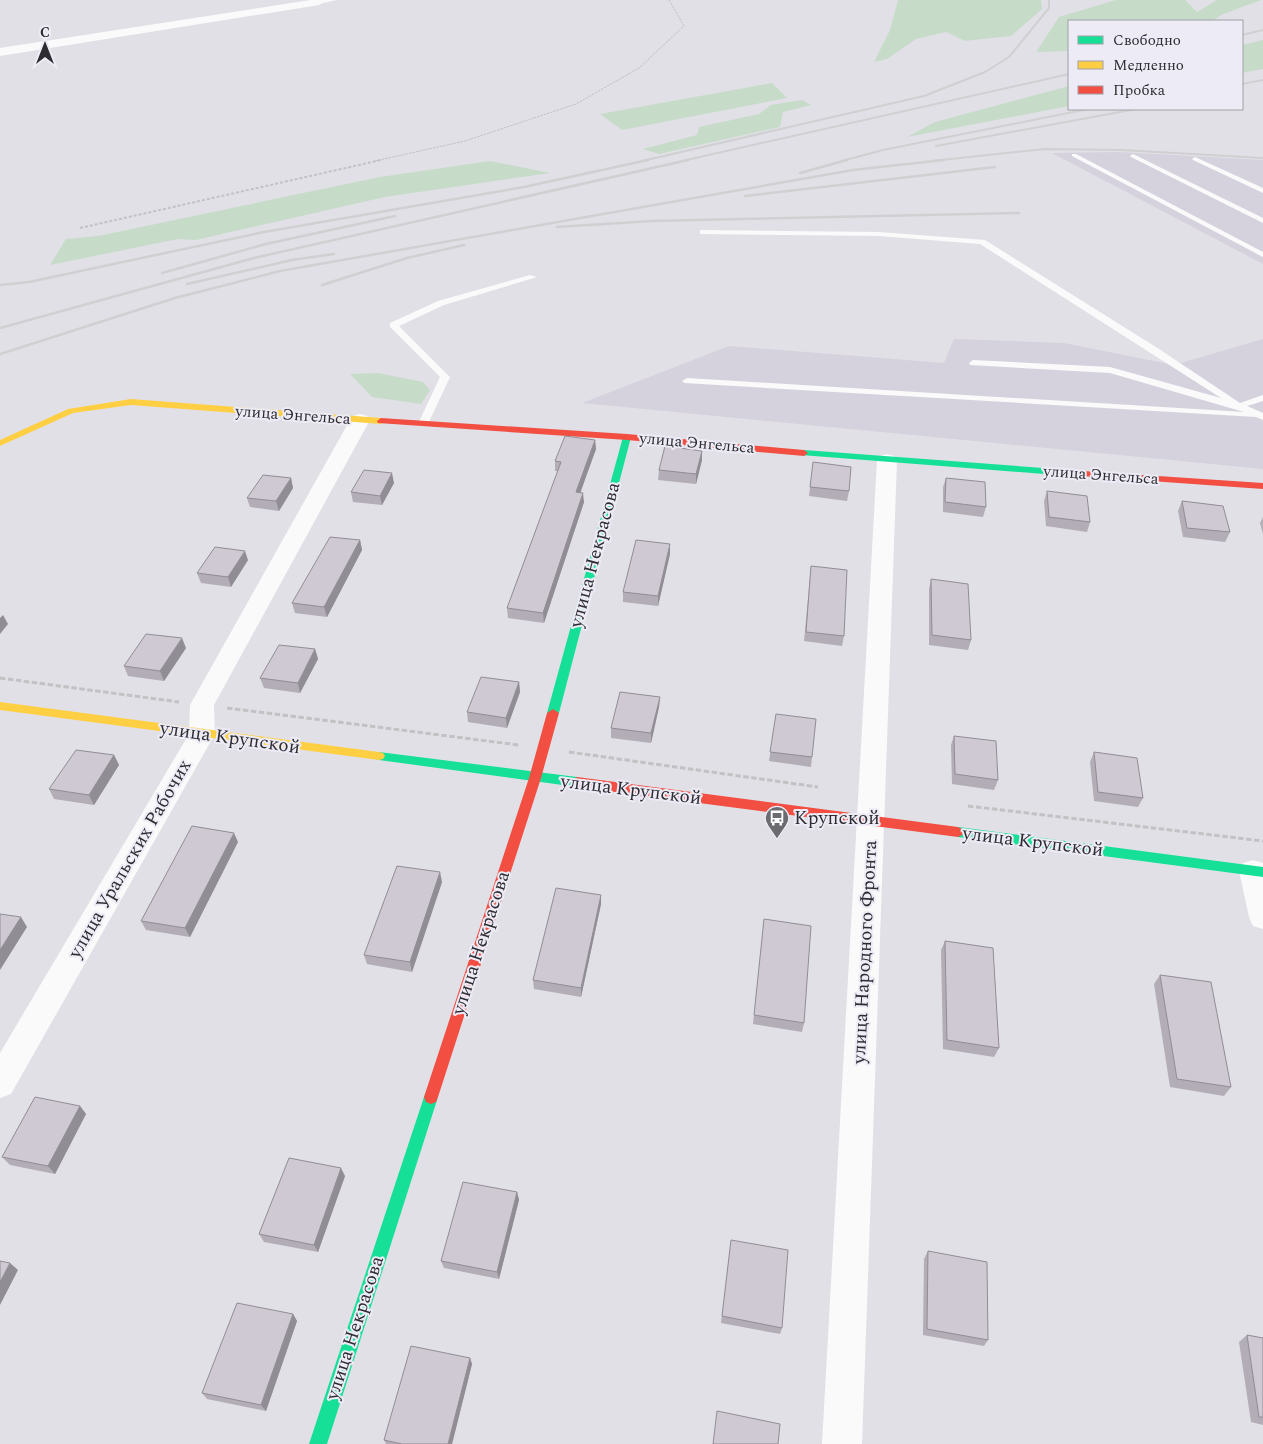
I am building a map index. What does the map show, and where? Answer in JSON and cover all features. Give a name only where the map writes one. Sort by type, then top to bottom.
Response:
[{"type":"street","points":[[0,52],[317,1]]},
{"type":"street","name":"улица Энгельса","points":[[0,443],[71,411],[131,402],[360,420],[627,437],[887,460],[1263,486]]},
{"type":"street","points":[[202,734],[202,705],[360,420]]},
{"type":"street","name":"улица Некрасова","points":[[318,1444],[536,778],[627,437]]},
{"type":"street","name":"улица Народного Фронта","points":[[842,1444],[872,821],[887,460]]},
{"type":"street","name":"улица Крупской","points":[[0,706],[1258,872]]},
{"type":"street","name":"улица Уральских Рабочих","points":[[0,1083],[202,734]]},
{"type":"street","points":[[1258,872],[1263,917]]},
{"type":"lane","points":[[317,1],[334,0]]},
{"type":"lane","points":[[1074,155],[1263,255]]},
{"type":"lane","points":[[1133,156],[1263,221]]},
{"type":"lane","points":[[1195,159],[1263,191]]},
{"type":"lane","points":[[703,232],[878,234],[982,242],[1116,325],[1239,406]]},
{"type":"lane","points":[[423,424],[445,377],[393,325],[441,303],[533,277]]},
{"type":"lane","points":[[973,363],[1110,370],[1239,406],[1262,416]]},
{"type":"lane","points":[[687,381],[1262,416]]},
{"type":"lane","points":[[1239,406],[1263,398]]},
{"type":"path","points":[[80,228],[465,141],[576,104],[638,68],[684,26],[669,0]]},
{"type":"path","points":[[0,678],[543,748],[824,788]]},
{"type":"path","points":[[960,805],[1263,842]]},
{"type":"shaded area","points":[[1118,152],[1263,160],[1263,264],[1052,153]]},
{"type":"shaded area","points":[[954,339],[1064,343],[1174,365],[1263,339],[1263,469],[582,403],[729,346],[944,363]]},
{"type":"green space","points":[[898,0],[1041,0],[1042,9],[1011,36],[965,41],[946,32],[916,39],[887,59],[874,62],[890,30]]},
{"type":"green space","points":[[1116,0],[1185,0],[1197,12],[1217,0],[1261,0],[1221,15],[1214,20],[1068,20],[1068,51],[1036,52],[1059,17]]},
{"type":"green space","points":[[1263,40],[1263,69],[1243,73],[1243,45]]},
{"type":"green space","points":[[772,83],[787,98],[622,130],[600,114]]},
{"type":"green space","points":[[1068,86],[1068,106],[907,137],[935,122]]},
{"type":"green space","points":[[802,100],[811,105],[783,112],[780,127],[659,154],[643,149],[697,135],[699,127],[759,114],[771,105]]},
{"type":"green space","points":[[490,161],[550,173],[385,197],[196,240],[178,239],[50,265],[66,239],[98,236],[380,177]]},
{"type":"green space","points":[[378,373],[423,382],[430,390],[421,404],[372,397],[350,374]]},
{"type":"building","points":[[565,436],[595,440],[576,492],[583,493],[543,613],[507,608],[561,462],[555,461]]},
{"type":"building","points":[[665,446],[702,451],[696,474],[659,470]]},
{"type":"building","points":[[813,462],[851,467],[849,491],[810,487]]},
{"type":"building","points":[[364,470],[392,473],[380,496],[351,492]]},
{"type":"building","points":[[263,475],[291,478],[276,501],[247,498]]},
{"type":"building","points":[[946,478],[985,482],[986,507],[945,502]]},
{"type":"building","points":[[1047,491],[1087,496],[1090,522],[1049,517]]},
{"type":"building","points":[[1182,501],[1223,506],[1230,532],[1187,528]]},
{"type":"building","points":[[330,537],[360,540],[324,607],[292,603]]},
{"type":"building","points":[[636,540],[670,544],[658,596],[623,592]]},
{"type":"building","points":[[215,547],[245,551],[228,577],[197,573]]},
{"type":"building","points":[[811,566],[847,570],[844,636],[806,632]]},
{"type":"building","points":[[931,579],[968,584],[971,640],[932,635]]},
{"type":"building","points":[[146,634],[182,638],[160,671],[124,666]]},
{"type":"building","points":[[279,645],[315,649],[298,683],[260,678]]},
{"type":"building","points":[[481,677],[519,682],[506,718],[467,712]]},
{"type":"building","points":[[620,692],[660,697],[651,733],[611,728]]},
{"type":"building","points":[[776,714],[816,719],[812,757],[770,752]]},
{"type":"building","points":[[954,736],[996,741],[998,780],[955,774]]},
{"type":"building","points":[[76,750],[114,755],[89,795],[49,789]]},
{"type":"building","points":[[1094,752],[1137,758],[1143,798],[1098,792]]},
{"type":"building","points":[[192,826],[234,833],[185,928],[141,921]]},
{"type":"building","points":[[397,866],[440,872],[410,962],[364,955]]},
{"type":"building","points":[[556,888],[601,895],[581,988],[533,980]]},
{"type":"building","points":[[0,914],[21,917],[0,950]]},
{"type":"building","points":[[764,919],[811,926],[804,1023],[754,1015]]},
{"type":"building","points":[[945,941],[993,948],[999,1048],[947,1040]]},
{"type":"building","points":[[1160,975],[1211,982],[1231,1087],[1177,1079]]},
{"type":"building","points":[[35,1097],[80,1106],[48,1166],[2,1157]]},
{"type":"building","points":[[289,1158],[341,1168],[314,1245],[259,1234]]},
{"type":"building","points":[[463,1182],[517,1192],[497,1272],[441,1261]]},
{"type":"building","points":[[731,1240],[788,1250],[782,1328],[722,1316]]},
{"type":"building","points":[[928,1251],[987,1262],[988,1340],[927,1329]]},
{"type":"building","points":[[0,1261],[10,1263],[0,1282]]},
{"type":"building","points":[[237,1303],[293,1314],[261,1405],[202,1393]]},
{"type":"building","points":[[1247,1335],[1263,1338],[1263,1417],[1259,1417]]},
{"type":"building","points":[[411,1346],[470,1358],[448,1444],[402,1444],[384,1440]]},
{"type":"building","points":[[717,1411],[780,1424],[778,1444],[713,1444]]},
{"type":"railway","points":[[642,161],[924,96],[985,72],[1009,57],[1049,8],[1049,0]]},
{"type":"railway","points":[[1243,35],[1263,30]]},
{"type":"railway","points":[[682,161],[1068,74]]},
{"type":"railway","points":[[1243,84],[1263,80]]},
{"type":"railway","points":[[842,161],[883,150],[1083,110]]},
{"type":"railway","points":[[936,146],[1131,110]]},
{"type":"railway","points":[[932,161],[1045,149],[1122,150],[1263,158]]},
{"type":"railway","points":[[0,285],[29,282],[264,232],[524,187],[648,160]]},
{"type":"railway","points":[[0,328],[254,258],[688,160]]},
{"type":"railway","points":[[800,173],[847,160]]},
{"type":"railway","points":[[0,354],[175,298],[280,271],[853,170],[944,160]]},
{"type":"railway","points":[[745,196],[995,167]]},
{"type":"railway","points":[[557,227],[652,221],[1019,213]]},
{"type":"railway","points":[[162,273],[266,244],[395,216]]},
{"type":"railway","points":[[322,285],[407,258],[464,245]]},
{"type":"railway","points":[[187,284],[292,260],[334,254]]},
{"type":"traffic: fast","points":[[553,713],[627,437]]},
{"type":"traffic: fast","points":[[804,453],[1083,474]]},
{"type":"traffic: fast","points":[[379,756],[577,782]]},
{"type":"traffic: fast","points":[[958,832],[1263,872]]},
{"type":"traffic: fast","points":[[318,1444],[431,1097]]},
{"type":"traffic: slow","points":[[0,443],[71,411],[131,402],[381,421]]},
{"type":"traffic: slow","points":[[0,706],[379,756]]},
{"type":"traffic: jam","points":[[381,421],[627,437],[804,453]]},
{"type":"traffic: jam","points":[[1083,474],[1263,486]]},
{"type":"traffic: jam","points":[[431,1097],[535,778],[553,713]]},
{"type":"traffic: jam","points":[[577,782],[958,832]]},
{"type":"place","name":"Крупской","points":[[777,839]]}]
